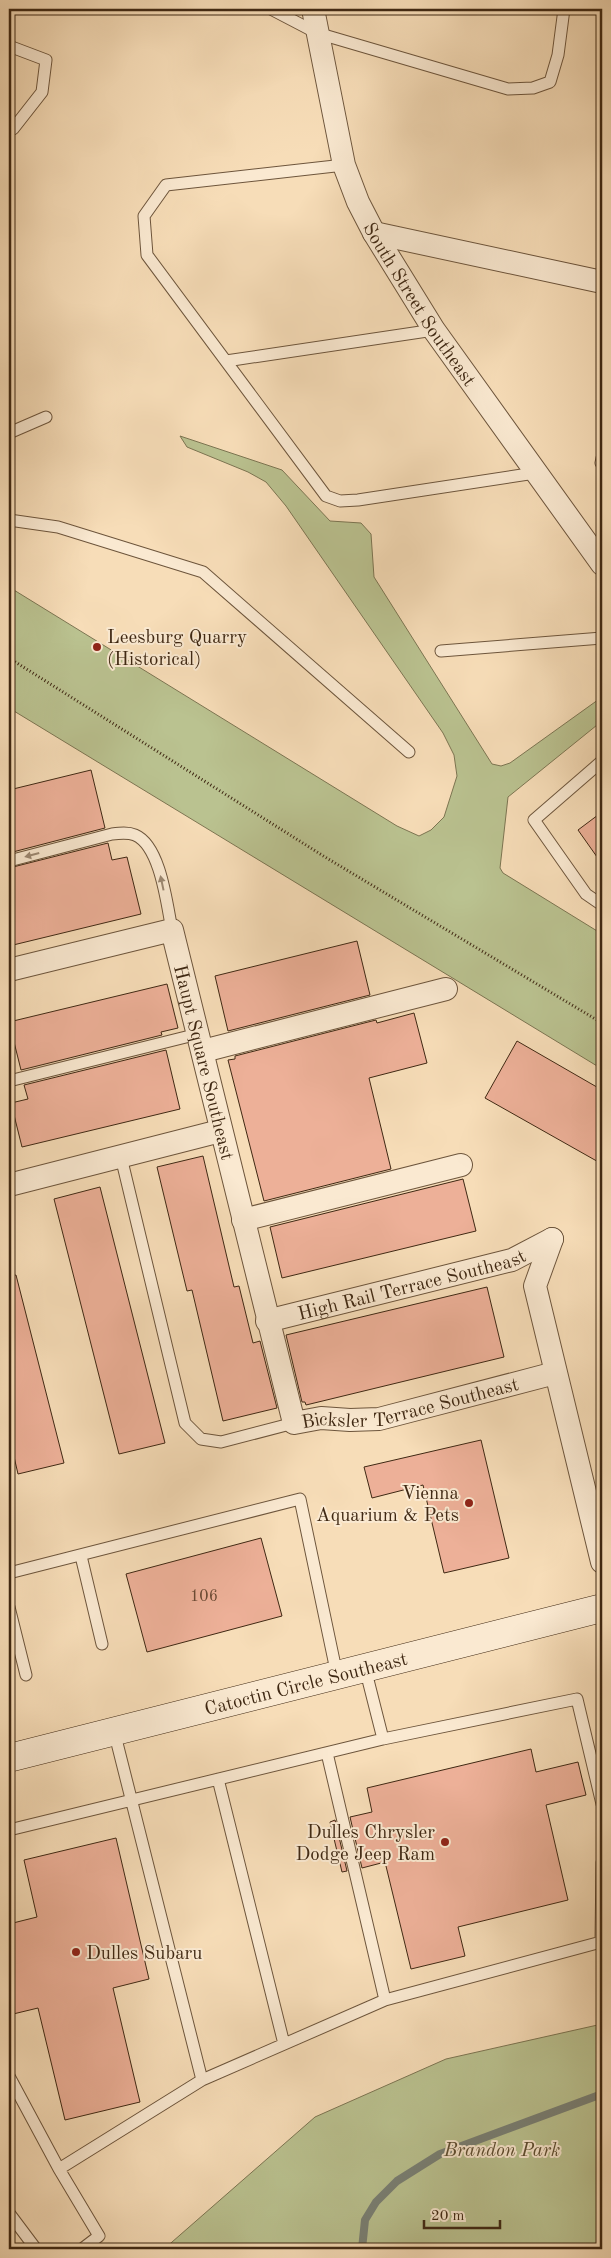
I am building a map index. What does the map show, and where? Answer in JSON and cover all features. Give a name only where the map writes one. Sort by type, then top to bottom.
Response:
[{"type":"main road","name":"Catoctin Circle Southeast","points":[[9,1758],[602,1608]]},
{"type":"street","name":"South Street Southeast","points":[[312,9],[344,166],[358,202],[374,233],[434,330],[602,564]]},
{"type":"street","points":[[374,233],[602,282]]},
{"type":"street","points":[[9,970],[172,930]]},
{"type":"street","name":"Haupt Square Southeast","points":[[172,930],[267,1321],[294,1423]]},
{"type":"street","points":[[200,1042],[446,989]]},
{"type":"street","points":[[9,1185],[220,1131]]},
{"type":"street","points":[[243,1220],[462,1164]]},
{"type":"street","name":"High Rail Terrace Southeast","points":[[267,1321],[512,1260],[552,1239],[535,1286],[555,1373]]},
{"type":"street","points":[[555,1373],[602,1562]]},
{"type":"street","name":"Bicksler Terrace Southeast","points":[[294,1423],[321,1418],[379,1419],[555,1373]]},
{"type":"lane","points":[[271,9],[317,33],[508,88],[533,88],[550,82],[558,55],[564,9]]},
{"type":"lane","points":[[9,46],[46,60],[42,92],[13,129],[9,129]]},
{"type":"lane","points":[[344,166],[166,185],[144,216],[147,255],[326,496],[340,501],[358,500],[535,473]]},
{"type":"lane","points":[[226,361],[434,330]]},
{"type":"lane","points":[[9,432],[46,417]]},
{"type":"lane","points":[[9,520],[58,526],[203,572],[409,752]]},
{"type":"lane","points":[[441,650],[602,638]]},
{"type":"lane","points":[[602,762],[534,820],[586,894],[602,905]]},
{"type":"lane","name":"Haupt Square Southeast","points":[[9,861],[112,834],[137,835],[150,850],[159,868],[172,930]]},
{"type":"lane","points":[[9,1082],[200,1042]]},
{"type":"lane","name":"Bicksler Terrace Southeast","points":[[121,1157],[185,1423],[201,1439],[221,1442],[294,1423]]},
{"type":"lane","points":[[9,1573],[300,1499],[337,1675]]},
{"type":"lane","points":[[81,1556],[102,1644]]},
{"type":"lane","points":[[9,1607],[26,1675]]},
{"type":"lane","points":[[365,1668],[383,1739]]},
{"type":"lane","points":[[9,1830],[383,1739],[577,1699],[602,1804]]},
{"type":"lane","points":[[114,1731],[202,2080]]},
{"type":"lane","points":[[327,1753],[385,2000]]},
{"type":"lane","points":[[218,1778],[284,2044]]},
{"type":"lane","points":[[60,2169],[202,2080],[385,2000],[601,1942],[602,1862]]},
{"type":"lane","points":[[9,2076],[60,2169],[100,2236],[82,2249]]},
{"type":"lane","points":[[9,2214],[36,2249]]},
{"type":"path","points":[[9,658],[326,857],[602,1023]]},
{"type":"green space","points":[[180,436],[282,470],[330,521],[361,523],[371,534],[374,577],[492,764],[501,766],[510,763],[602,697],[602,721],[508,797],[500,868],[503,873],[602,934],[602,1069],[9,708],[9,587],[397,826],[419,836],[431,830],[444,817],[457,776],[454,755],[443,733],[286,506],[266,482],[248,472],[187,447]]},
{"type":"green space","name":"Brandon Park","points":[[602,2024],[602,2249],[164,2249],[315,2117],[446,2059]]},
{"type":"building","points":[[91,770],[105,828],[9,853],[9,790]]},
{"type":"building","points":[[602,812],[602,864],[578,830]]},
{"type":"building","points":[[108,843],[112,860],[127,857],[141,914],[9,946],[9,868]]},
{"type":"building","points":[[357,941],[370,995],[228,1031],[215,976]]},
{"type":"building","points":[[167,984],[178,1028],[161,1032],[162,1035],[21,1070],[9,1022]]},
{"type":"building","points":[[414,1013],[427,1063],[369,1078],[391,1169],[264,1201],[228,1060],[235,1059],[235,1056],[376,1020],[377,1023]]},
{"type":"building","points":[[517,1041],[602,1090],[602,1164],[485,1098]]},
{"type":"building","points":[[166,1050],[180,1109],[22,1147],[11,1103],[28,1099],[24,1085]]},
{"type":"building","points":[[203,1156],[234,1287],[239,1286],[253,1343],[260,1341],[277,1408],[223,1421],[192,1290],[187,1291],[157,1167]]},
{"type":"building","points":[[463,1179],[476,1231],[282,1278],[270,1227]]},
{"type":"building","points":[[100,1187],[165,1443],[119,1454],[54,1199]]},
{"type":"building","points":[[16,1275],[64,1463],[18,1474],[9,1435],[9,1276]]},
{"type":"building","points":[[487,1287],[504,1357],[306,1405],[305,1402],[302,1402],[286,1335]]},
{"type":"building","points":[[481,1440],[509,1558],[444,1573],[423,1485],[372,1498],[364,1467]]},
{"type":"building","points":[[261,1538],[282,1616],[147,1652],[126,1574]]},
{"type":"building","name":"Dulles Chrysler Dodge Jeep Ram","points":[[531,1749],[536,1772],[578,1762],[586,1795],[546,1805],[568,1900],[458,1927],[465,1956],[411,1969],[385,1862],[362,1868],[350,1817],[372,1812],[367,1788]]},
{"type":"building","points":[[335,1820],[347,1871],[342,1872],[330,1822]]},
{"type":"building","name":"Dulles Subaru","points":[[116,1838],[149,1979],[113,1988],[140,2102],[65,2120],[38,2008],[9,2015],[9,1924],[37,1917],[24,1860]]},
{"type":"waterway","points":[[362,2249],[365,2220],[376,2202],[397,2181],[440,2154],[602,2094]]},
{"type":"place","name":"Leesburg Quarry (Historical)","points":[[97,647]]},
{"type":"place","name":"Vienna Aquarium & Pets","points":[[469,1503]]},
{"type":"place","name":"Dulles Chrysler Dodge Jeep Ram","points":[[445,1842]]},
{"type":"place","name":"Dulles Subaru","points":[[76,1952]]}]
